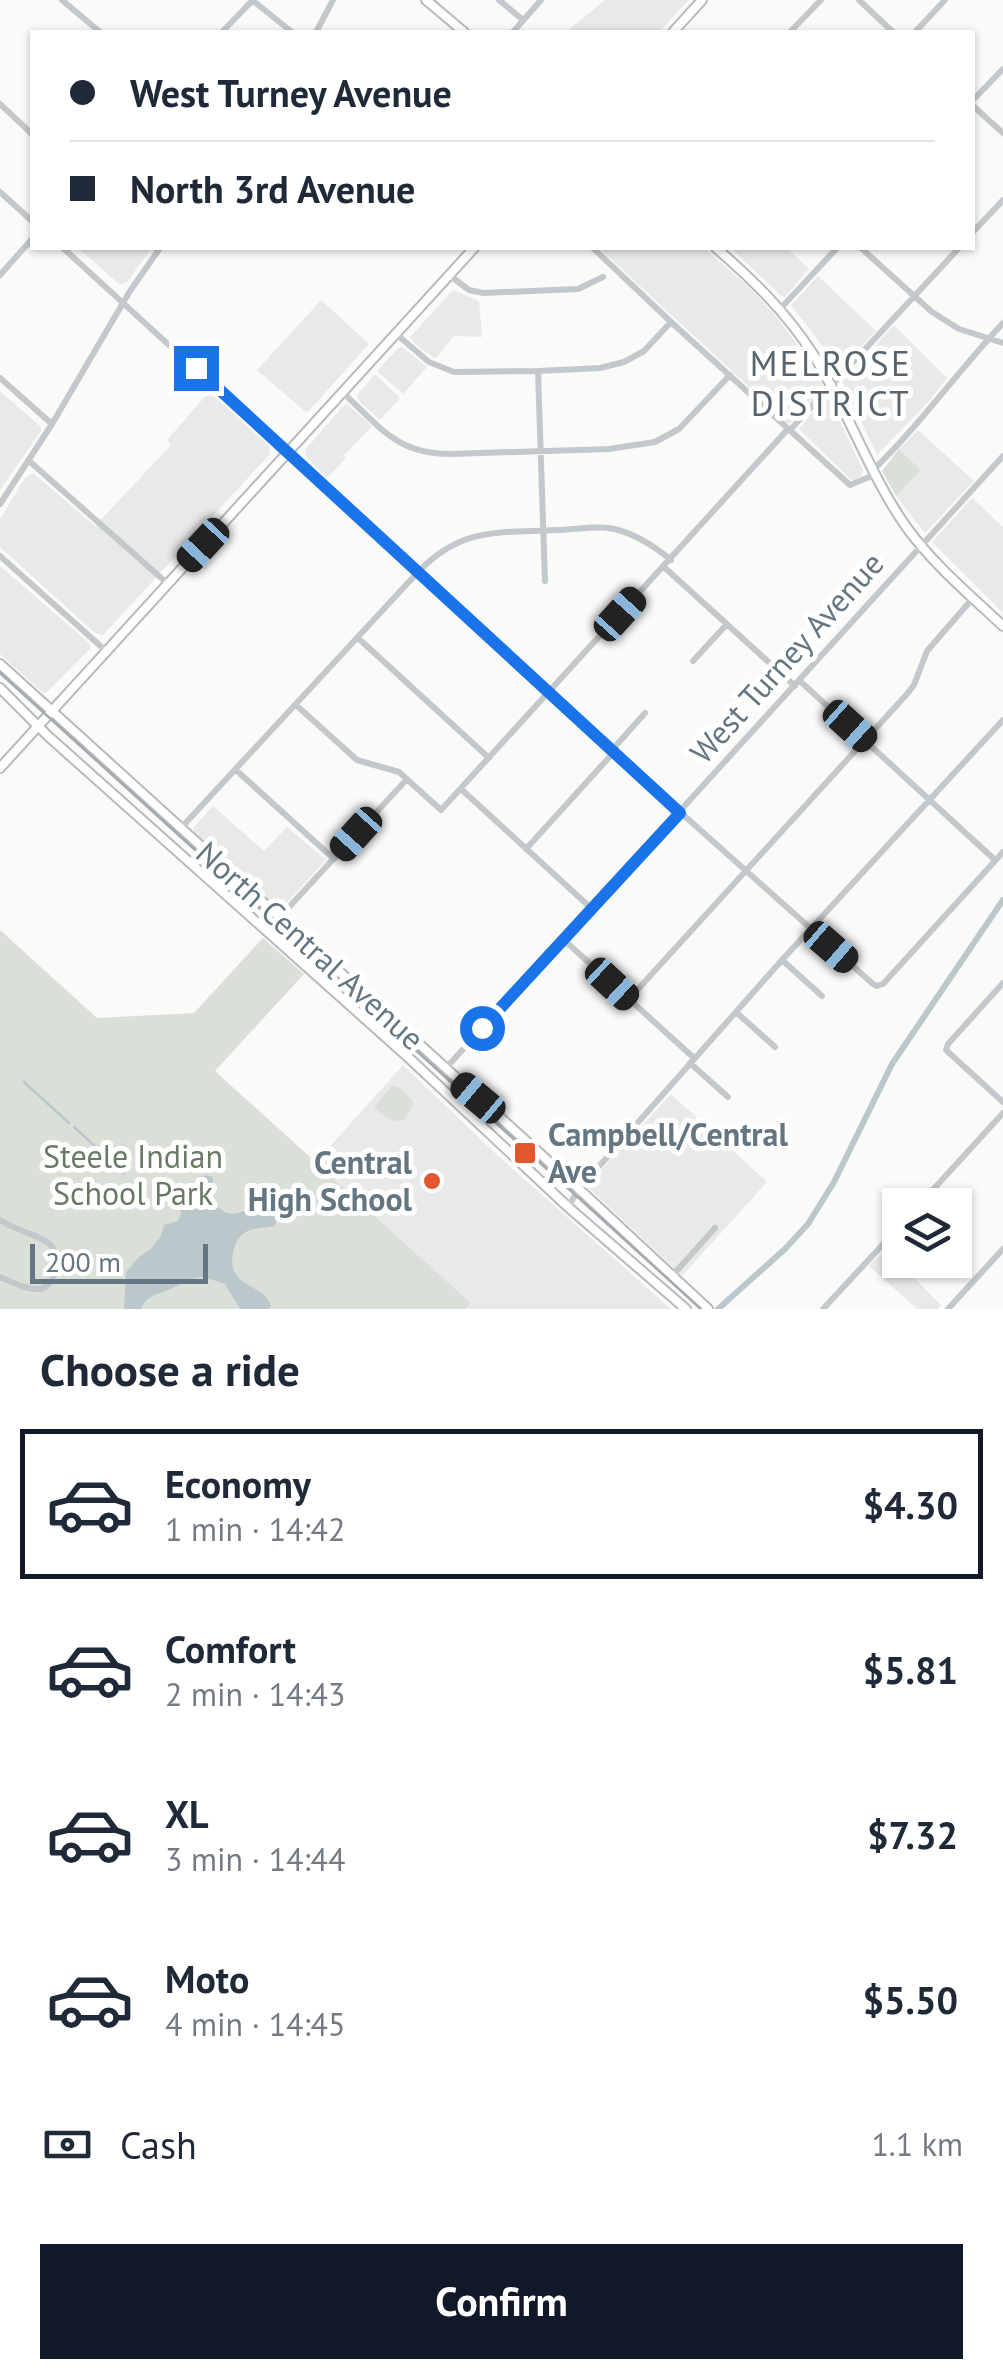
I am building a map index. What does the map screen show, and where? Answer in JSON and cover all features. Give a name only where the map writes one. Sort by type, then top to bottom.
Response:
[{"type":"main road","points":[[426,0],[462,30]]},
{"type":"main road","points":[[675,30],[702,0]]},
{"type":"main road","points":[[0,768],[472,250]]},
{"type":"main road","points":[[719,250],[780,309],[815,357],[873,473],[903,521],[922,546],[1003,626]]},
{"type":"main road","name":"North Central Avenue","points":[[0,664],[44,718],[272,935],[568,1207],[686,1309]]},
{"type":"main road","name":"North Central Avenue","points":[[0,688],[44,718],[180,828],[707,1308]]},
{"type":"street","points":[[62,0],[98,30]]},
{"type":"street","points":[[224,30],[252,0],[290,30]]},
{"type":"street","points":[[317,30],[333,0]]},
{"type":"street","points":[[499,0],[523,20]]},
{"type":"street","points":[[514,30],[541,0]]},
{"type":"street","points":[[792,30],[820,0]]},
{"type":"street","points":[[859,0],[892,30]]},
{"type":"street","points":[[917,30],[946,0]]},
{"type":"street","points":[[975,100],[1003,69]]},
{"type":"street","points":[[0,104],[30,132]]},
{"type":"street","points":[[975,106],[1003,133]]},
{"type":"street","points":[[0,192],[30,218]]},
{"type":"street","points":[[975,230],[1003,200]]},
{"type":"street","points":[[0,275],[30,241]]},
{"type":"street","points":[[65,250],[745,872],[877,986],[883,984],[1003,852]]},
{"type":"street","points":[[0,504],[159,250]]},
{"type":"street","points":[[595,250],[850,485],[873,473],[1003,323]]},
{"type":"street","points":[[780,309],[836,250]]},
{"type":"street","points":[[864,250],[932,312],[958,329],[1003,343]]},
{"type":"street","points":[[296,704],[357,760],[390,768],[441,810],[957,250]]},
{"type":"street","points":[[448,274],[469,290],[484,294],[578,289],[602,277]]},
{"type":"street","points":[[395,334],[428,361],[454,372],[538,371],[600,368],[624,362],[644,351],[670,322]]},
{"type":"street","points":[[538,371],[545,582]]},
{"type":"street","points":[[342,392],[396,442],[432,454],[609,448],[655,442],[679,429],[730,375]]},
{"type":"street","points":[[0,378],[52,424]]},
{"type":"street","name":"West Turney Avenue","points":[[445,1069],[1003,456]]},
{"type":"street","points":[[28,460],[168,584]]},
{"type":"street","points":[[180,828],[418,572],[464,538],[607,528],[638,538],[671,560]]},
{"type":"street","points":[[0,556],[106,650]]},
{"type":"street","points":[[664,567],[866,741],[996,860]]},
{"type":"street","points":[[628,999],[907,694],[928,651],[973,598]]},
{"type":"street","points":[[693,661],[727,624]]},
{"type":"street","points":[[358,638],[489,758]]},
{"type":"street","points":[[526,848],[645,713]]},
{"type":"street","points":[[568,1207],[578,1188],[1003,720]]},
{"type":"street","points":[[236,770],[334,859]]},
{"type":"street","points":[[272,935],[278,919],[408,779]]},
{"type":"street","points":[[461,789],[592,909]]},
{"type":"street","points":[[564,940],[728,1098]]},
{"type":"street","points":[[782,960],[822,996]]},
{"type":"street","points":[[1003,983],[946,1050],[1003,1102]]},
{"type":"street","points":[[736,1012],[774,1046]]},
{"type":"street","points":[[935,1188],[1003,1113]]},
{"type":"street","points":[[0,1220],[43,1239],[54,1248],[56,1257],[50,1282],[44,1288],[32,1289],[0,1276]]},
{"type":"street","points":[[672,1276],[715,1228]]},
{"type":"street","points":[[823,1309],[882,1245]]},
{"type":"street","points":[[948,1309],[1003,1249]]},
{"type":"shaded area","points":[[605,0],[689,0],[661,30],[568,30]]},
{"type":"shaded area","points":[[80,250],[151,250],[126,283],[119,284]]},
{"type":"shaded area","points":[[601,250],[706,250],[747,285],[776,316],[822,384],[820,395],[789,424]]},
{"type":"shaded area","points":[[733,250],[789,250],[809,269],[785,297]]},
{"type":"shaded area","points":[[818,276],[876,331],[836,373],[823,347],[791,305]]},
{"type":"shaded area","points":[[453,290],[479,301],[482,337],[454,336],[435,359],[410,337]]},
{"type":"shaded area","points":[[321,300],[369,344],[307,413],[257,370]]},
{"type":"shaded area","points":[[894,325],[947,378],[877,455],[842,381]]},
{"type":"shaded area","points":[[402,347],[427,367],[403,394],[377,371]]},
{"type":"shaded area","points":[[375,374],[400,398],[380,420],[357,395]]},
{"type":"shaded area","points":[[0,391],[41,431],[0,490]]},
{"type":"shaded area","points":[[209,392],[269,446],[270,454],[103,635],[95,633],[0,547],[0,519],[25,478],[33,473],[95,526],[171,445],[167,440]]},
{"type":"shaded area","points":[[824,398],[830,401],[863,470],[854,480],[799,429]]},
{"type":"shaded area","points":[[346,403],[372,426],[327,478],[306,457],[305,450]]},
{"type":"shaded area","points":[[918,430],[974,481],[925,533],[896,496],[921,470],[899,449]]},
{"type":"shaded area","points":[[972,498],[1003,527],[1003,613],[932,542]]},
{"type":"shaded area","points":[[0,566],[90,644],[90,649],[47,692],[43,693],[0,654]]},
{"type":"shaded area","points":[[213,806],[264,851],[287,827],[326,860],[277,910],[195,834],[193,828]]},
{"type":"shaded area","name":"Central High School","points":[[403,1065],[497,1155],[671,1309],[465,1309],[470,1302],[316,1162]]},
{"type":"shaded area","points":[[671,1094],[767,1182],[682,1276],[589,1188],[589,1183]]},
{"type":"shaded area","points":[[204,1175],[213,1177],[213,1201],[221,1210],[236,1213],[259,1208],[277,1218],[275,1226],[255,1229],[239,1238],[232,1264],[240,1279],[261,1293],[271,1306],[240,1309],[225,1284],[200,1277],[152,1296],[141,1309],[124,1309],[126,1272],[152,1248],[164,1225],[178,1221],[180,1207],[196,1194]]},
{"type":"shaded area","points":[[882,1253],[882,1278],[869,1266]]},
{"type":"shaded area","points":[[882,1278],[914,1278],[941,1305],[938,1309],[917,1309]]},
{"type":"green space","points":[[899,449],[921,470],[896,496],[882,471]]},
{"type":"green space","name":"Steele Indian School Park","points":[[0,930],[97,1018],[194,1013],[263,938],[304,974],[215,1071],[471,1303],[465,1309],[0,1309]]},
{"type":"green space","points":[[392,1086],[413,1101],[402,1120],[392,1120],[374,1107]]},
{"type":"waterway","points":[[718,1309],[808,1224],[834,1182],[892,1064],[1003,900]]},
{"type":"waterway","points":[[24,1082],[69,1123]]},
{"type":"waterway","points":[[74,1127],[124,1173]]},
{"type":"tram line","points":[[0,673],[701,1309]]},
{"type":"place","name":"Campbell/Central Ave","points":[[525,1153]]},
{"type":"place","name":"Central High School","points":[[432,1181]]},
{"type":"district","name":"MELROSE DISTRICT","points":[[831,384]]},
{"type":"route","points":[[196,368],[680,813],[482,1028]]}]
